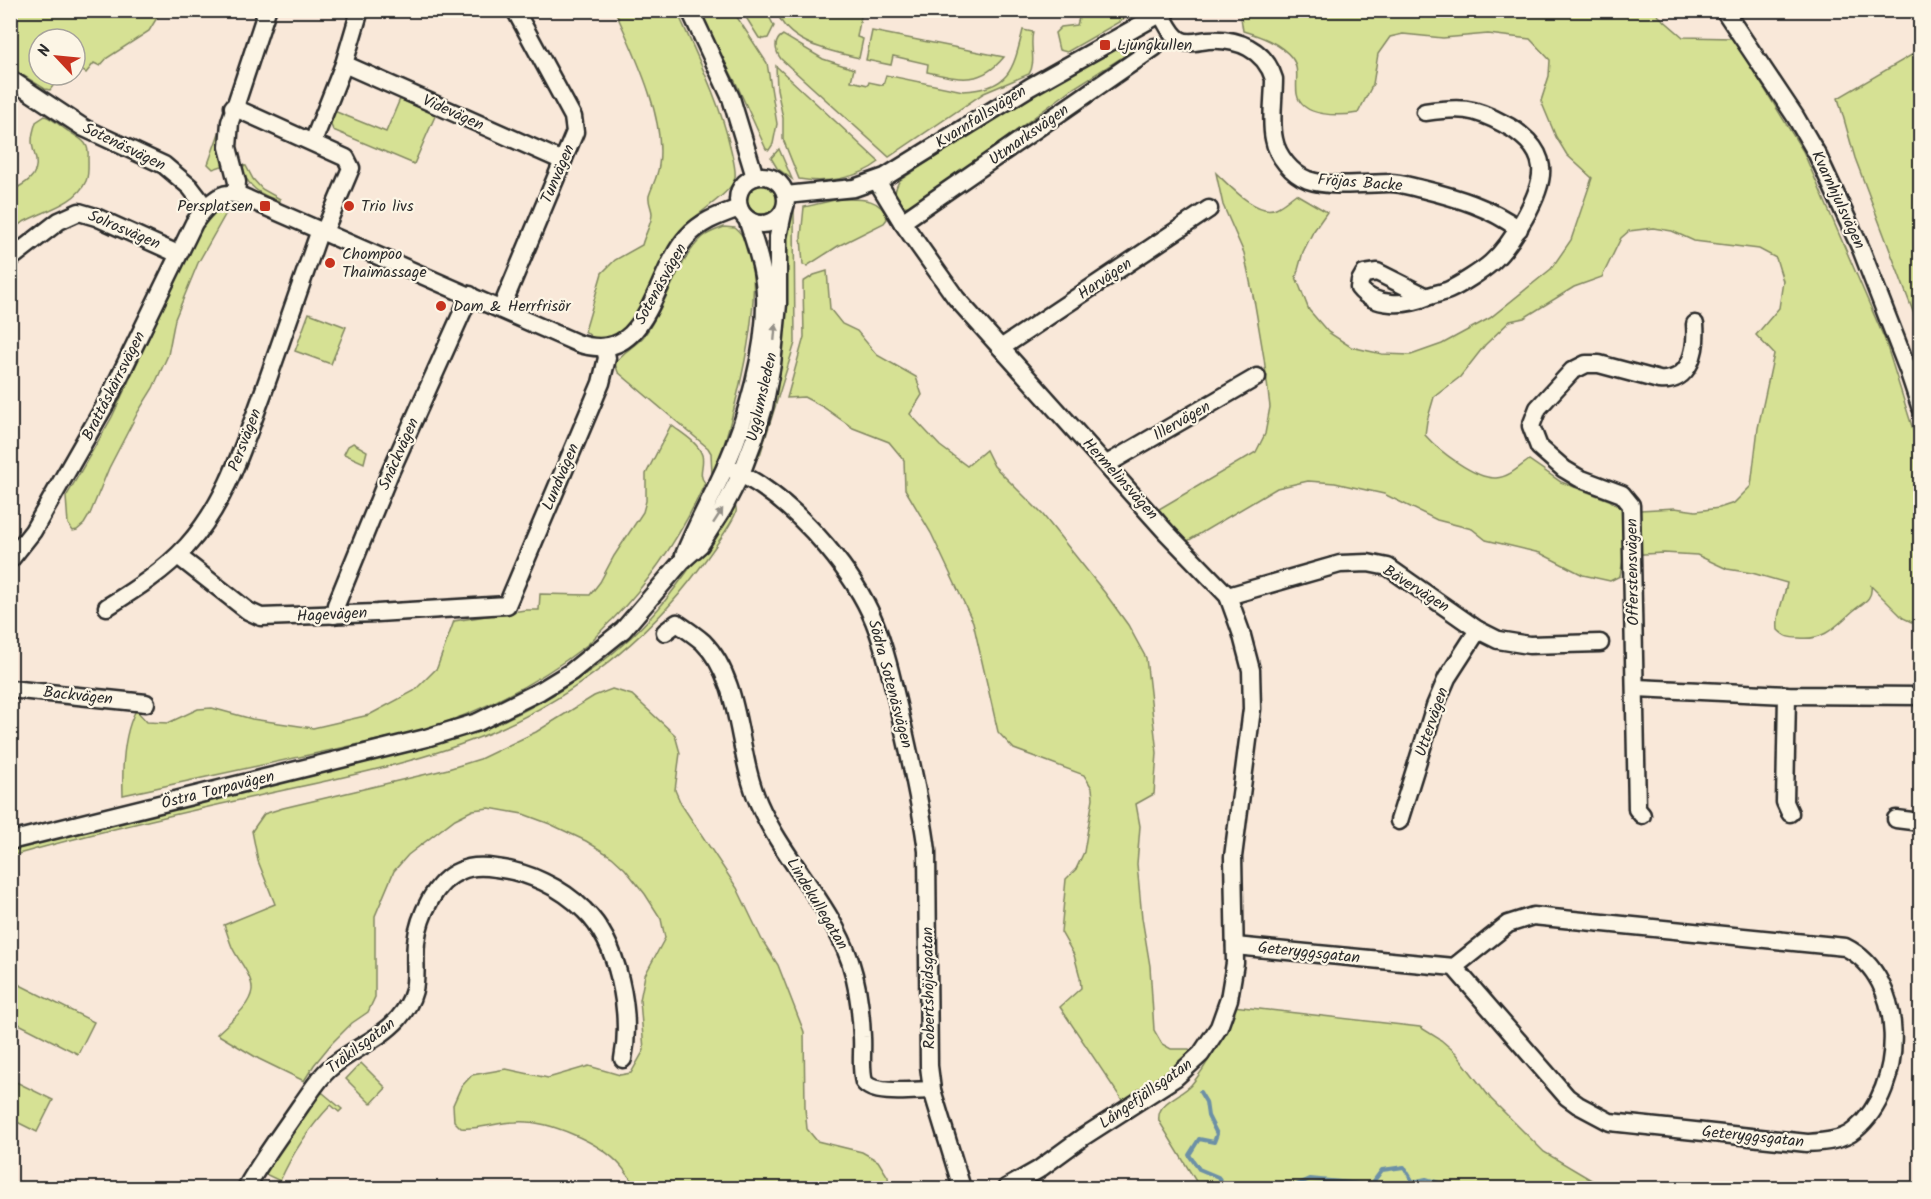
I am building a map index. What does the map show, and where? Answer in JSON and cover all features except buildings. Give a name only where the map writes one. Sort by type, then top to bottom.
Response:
[{"type":"street","points":[[236,194],[237,182],[228,147],[230,123],[233,107],[267,10]]},
{"type":"street","points":[[313,142],[344,64],[360,10]]},
{"type":"street","name":"Tunvägen","points":[[501,309],[575,132],[573,117],[515,10]]},
{"type":"street","points":[[690,10],[731,98],[755,177]]},
{"type":"street","name":"Kvarnhjulsvägen","points":[[1724,10],[1795,116],[1817,154],[1861,249],[1920,406]]},
{"type":"street","name":"Kvarnfallsvägen","points":[[786,195],[854,188],[877,181],[1030,87],[1164,12]]},
{"type":"street","name":"Fröjas Backe","points":[[1164,12],[1174,34],[1183,41],[1234,42],[1255,50],[1263,58],[1272,71],[1274,79],[1274,139],[1282,159],[1308,180],[1394,183],[1471,202],[1498,214],[1519,228]]},
{"type":"street","name":"Utmarksvägen","points":[[902,222],[1155,47]]},
{"type":"street","name":"Videvägen","points":[[344,64],[563,161]]},
{"type":"street","name":"Sotenäsvägen","points":[[13,85],[84,128],[164,165],[190,187],[206,208]]},
{"type":"street","points":[[233,107],[346,158],[351,168],[322,231]]},
{"type":"street","points":[[1425,112],[1455,108],[1476,111],[1519,132],[1537,153],[1542,168],[1532,202],[1519,228],[1504,249],[1490,264],[1449,290],[1427,297]]},
{"type":"street","points":[[783,213],[780,218],[770,224],[758,224],[743,213],[738,199],[742,187],[755,177],[769,177],[777,180],[786,195]]},
{"type":"street","name":"Hermelinsvägen","points":[[877,181],[902,222],[956,298],[1166,532],[1228,596],[1247,652],[1252,689],[1252,709],[1237,818]]},
{"type":"street","points":[[206,208],[226,194],[236,194],[578,343],[605,348]]},
{"type":"street","name":"Ugglumsleden","points":[[426,738],[478,722],[540,691],[571,672],[623,630],[647,605],[682,561],[700,544],[723,509],[741,474],[755,437],[772,364],[778,304],[778,237],[786,195]]},
{"type":"street","name":"Brattåskärrsvägen","points":[[11,559],[33,531],[84,444],[129,359],[194,223],[206,208]]},
{"type":"street","name":"Harvägen","points":[[1001,348],[1209,209]]},
{"type":"street","name":"Solrosvägen","points":[[10,259],[59,221],[78,212],[88,214],[178,254]]},
{"type":"street","name":"Sotenäsvägen","points":[[605,348],[619,344],[636,331],[677,251],[688,236],[715,217],[743,213]]},
{"type":"street","name":"Ugglumsleden","points":[[682,561],[695,528],[726,466],[748,406],[763,324],[765,294],[760,261],[743,213]]},
{"type":"street","name":"Persvägen","points":[[107,607],[142,586],[178,556],[209,518],[234,472],[322,231]]},
{"type":"street","name":"Snäckvägen","points":[[334,615],[388,475],[470,295]]},
{"type":"street","name":"Offerstensvägen","points":[[1642,815],[1637,808],[1631,505],[1622,494],[1572,475],[1564,469],[1539,447],[1531,426],[1538,408],[1572,370],[1586,364],[1599,364],[1659,380],[1677,378],[1683,374],[1690,363],[1695,347],[1695,324]]},
{"type":"street","name":"Lundvägen","points":[[507,604],[601,383],[607,358],[605,348]]},
{"type":"street","name":"Illervägen","points":[[1107,464],[1257,377]]},
{"type":"street","name":"Södra Sotenäsvägen","points":[[726,466],[773,496],[818,538],[835,555],[861,594],[881,640],[916,785]]},
{"type":"street","name":"Hagevägen","points":[[178,556],[255,615],[271,618],[507,604]]},
{"type":"street","name":"Bävervägen","points":[[1228,596],[1340,564],[1368,563],[1388,567],[1478,630],[1498,640],[1529,645],[1600,644]]},
{"type":"street","name":"Lindekullegatan","points":[[665,632],[677,623],[702,642],[722,668],[728,684],[748,770],[765,816],[835,927],[849,960],[855,979],[861,1019],[864,1082],[876,1091],[932,1090]]},
{"type":"street","name":"Uttervägen","points":[[1400,821],[1440,693],[1478,630]]},
{"type":"street","name":"Backvägen","points":[[10,688],[146,703]]},
{"type":"street","points":[[1636,688],[1787,695],[1920,696]]},
{"type":"street","points":[[1787,695],[1785,802],[1790,813]]},
{"type":"street","name":"Östra Torpavägen","points":[[10,841],[426,738]]},
{"type":"street","name":"Robertshöjdsgatan","points":[[916,785],[927,851],[928,1007],[932,1090],[962,1188]]},
{"type":"street","name":"Långefjällsgatan","points":[[1006,1188],[1038,1170],[1083,1137],[1175,1078],[1201,1054],[1219,1027],[1229,999],[1235,963],[1233,857],[1237,818]]},
{"type":"street","points":[[1896,819],[1920,822]]},
{"type":"street","name":"Träkilsgatan","points":[[246,1188],[264,1158],[327,1071],[348,1054],[386,1030],[399,1018],[408,1004],[416,983],[416,942],[422,918],[440,885],[458,871],[490,867],[522,874],[564,894],[590,915],[607,941],[620,983],[625,1019],[623,1059]]},
{"type":"street","name":"Geteryggsgatan","points":[[1235,946],[1454,968],[1567,1097],[1578,1106],[1610,1122],[1807,1143],[1823,1142],[1854,1132],[1873,1109],[1887,1077],[1892,1056],[1893,1032],[1890,1010],[1880,982],[1871,967],[1845,947],[1533,916],[1508,924],[1454,968]]},
{"type":"green space","points":[[11,10],[161,10],[149,31],[107,58],[100,66],[94,63],[87,72],[87,27],[27,27],[27,78],[11,68]]},
{"type":"green space","points":[[1081,10],[1138,11],[1067,52],[1059,50],[1055,33],[1061,27],[1077,25]]},
{"type":"green space","points":[[615,11],[677,11],[721,114],[731,150],[735,177],[733,184],[720,197],[681,231],[646,299],[630,323],[616,336],[596,341],[585,331],[602,273],[615,260],[642,245],[652,218],[649,196],[659,165],[658,127],[647,86]]},
{"type":"green space","points":[[697,11],[733,11],[767,63],[777,124],[773,144],[769,150],[766,149],[736,83]]},
{"type":"green space","points":[[742,11],[766,11],[774,26],[768,38],[759,38]]},
{"type":"green space","points":[[777,11],[862,11],[857,37],[863,39],[859,58],[823,49],[800,39],[782,22]]},
{"type":"green space","points":[[1240,11],[1653,11],[1683,37],[1733,38],[1803,151],[1885,340],[1920,452],[1920,626],[1903,618],[1871,586],[1870,595],[1866,601],[1823,635],[1808,638],[1785,636],[1778,630],[1778,624],[1787,583],[1727,569],[1697,555],[1664,553],[1624,555],[1620,576],[1610,581],[1583,575],[1540,553],[1486,540],[1472,529],[1437,520],[1384,494],[1335,483],[1308,481],[1277,488],[1186,542],[1159,509],[1256,452],[1265,434],[1270,407],[1264,358],[1244,253],[1223,205],[1216,173],[1243,198],[1260,208],[1268,210],[1276,208],[1296,194],[1327,212],[1303,252],[1296,277],[1309,310],[1328,332],[1351,347],[1382,354],[1411,355],[1442,344],[1490,318],[1551,269],[1571,240],[1592,178],[1567,155],[1556,137],[1541,101],[1549,76],[1550,60],[1530,39],[1488,34],[1443,38],[1403,34],[1390,37],[1378,54],[1373,84],[1358,113],[1332,115],[1306,108],[1300,102],[1297,94],[1296,66],[1282,48],[1243,31]],"holes":[[[1653,228],[1672,231],[1694,241],[1759,249],[1776,258],[1783,281],[1779,308],[1756,335],[1774,354],[1758,428],[1751,486],[1734,503],[1719,508],[1696,511],[1675,508],[1640,510],[1621,508],[1609,500],[1561,482],[1529,460],[1505,476],[1496,478],[1478,474],[1448,456],[1425,435],[1434,397],[1460,377],[1485,345],[1510,321],[1524,318],[1574,287],[1602,277],[1621,238],[1629,231]]]},
{"type":"green space","points":[[1023,30],[1033,32],[1032,64],[1029,74],[984,93],[889,157],[781,59],[776,46],[783,35],[823,59],[854,69],[851,81],[868,85],[869,82],[883,85],[886,75],[963,91],[991,86],[1007,75],[1016,56]]},
{"type":"green space","points":[[872,31],[1004,57],[986,73],[978,76],[949,77],[927,72],[928,64],[893,56],[891,65],[866,60]]},
{"type":"green space","points":[[1137,38],[1142,45],[1072,89],[919,203],[903,206],[899,203],[895,196],[900,180],[1028,97]]},
{"type":"green space","points":[[1920,50],[1920,330],[1855,158],[1838,98]]},
{"type":"green space","points":[[776,66],[879,162],[852,176],[820,181],[799,179],[783,139],[783,118],[777,89]]},
{"type":"green space","points":[[400,99],[436,114],[414,164],[333,130],[329,120],[334,111],[386,132]]},
{"type":"green space","points":[[45,116],[86,145],[87,179],[72,198],[29,219],[11,231],[11,191],[33,176],[36,160],[32,144],[33,133],[36,122]]},
{"type":"green space","points":[[224,119],[225,165],[213,169],[208,164]]},
{"type":"green space","points":[[779,149],[792,179],[777,168],[771,158]]},
{"type":"green space","points":[[240,165],[246,166],[262,189],[280,201],[255,189],[246,179]]},
{"type":"green space","points":[[762,184],[768,185],[776,193],[776,205],[768,213],[762,214],[756,213],[748,205],[747,199],[748,193],[756,185]]},
{"type":"green space","points":[[839,199],[868,200],[880,206],[887,219],[884,223],[838,246],[807,266],[803,265],[801,237],[804,207]]},
{"type":"green space","points":[[229,208],[198,263],[175,319],[168,355],[153,388],[109,468],[90,514],[84,524],[73,531],[68,524],[66,497],[112,417],[199,230],[217,211]]},
{"type":"green space","points":[[794,211],[795,343],[760,455],[757,458],[783,232],[790,214]]},
{"type":"green space","points":[[724,227],[735,228],[748,247],[753,275],[752,309],[748,346],[740,385],[715,474],[712,474],[711,453],[708,448],[618,372],[615,364],[652,325],[679,270],[694,246],[705,235]]},
{"type":"green space","points":[[827,271],[830,309],[842,324],[857,331],[877,355],[916,377],[922,395],[910,414],[940,446],[967,466],[986,450],[994,466],[1043,515],[1105,593],[1128,625],[1146,658],[1157,753],[1154,794],[1136,804],[1140,826],[1137,864],[1142,918],[1150,966],[1154,1030],[1162,1044],[1171,1049],[1189,1049],[1191,1052],[1186,1061],[1124,1103],[1060,1007],[1081,988],[1074,955],[1061,932],[1066,879],[1076,869],[1084,852],[1093,798],[1092,788],[1084,775],[1014,749],[998,732],[973,622],[931,533],[905,489],[904,460],[889,442],[853,428],[823,407],[804,397],[787,398],[804,337],[803,282]]},
{"type":"green space","points":[[309,313],[346,327],[331,364],[295,351]]},
{"type":"green space","points":[[671,425],[689,438],[700,450],[703,459],[701,473],[705,483],[676,538],[641,588],[587,645],[568,659],[507,696],[420,731],[123,795],[126,740],[136,710],[147,722],[168,723],[198,709],[212,708],[252,719],[313,728],[369,715],[414,691],[437,668],[454,621],[539,610],[540,594],[590,595],[643,512],[646,501],[646,474]]},
{"type":"green space","points":[[353,443],[367,451],[364,463],[344,454],[348,446]]},
{"type":"green space","points":[[735,503],[734,517],[719,540],[699,569],[656,620],[605,665],[578,685],[520,719],[463,744],[406,762],[134,824],[11,856],[11,850],[53,838],[440,743],[476,732],[512,717],[580,678],[602,662],[641,627],[679,583]]},
{"type":"green space","points":[[612,689],[632,695],[675,735],[680,753],[675,790],[681,804],[737,888],[762,940],[778,965],[804,1032],[807,1129],[817,1141],[862,1152],[878,1161],[888,1177],[889,1188],[637,1188],[612,1157],[573,1134],[529,1122],[461,1128],[454,1121],[453,1105],[461,1087],[472,1075],[506,1069],[548,1078],[589,1066],[620,1075],[631,1073],[644,1050],[640,1000],[645,975],[665,938],[661,919],[645,894],[612,857],[586,841],[523,814],[489,808],[473,810],[455,819],[408,855],[394,871],[375,916],[375,997],[368,1012],[352,1023],[332,1043],[304,1081],[259,1059],[217,1034],[243,1008],[252,990],[250,979],[232,947],[224,925],[275,904],[258,861],[252,831],[264,814],[480,759],[536,732],[594,696]]},
{"type":"green space","points":[[10,980],[94,1022],[78,1054],[11,1020]]},
{"type":"green space","points":[[1233,1006],[1420,1027],[1456,1053],[1491,1099],[1544,1152],[1593,1181],[1641,1188],[1200,1188],[1159,1121],[1159,1114],[1165,1104],[1191,1085],[1198,1076],[1215,1047]]},
{"type":"green space","points":[[361,1063],[386,1088],[371,1104],[346,1079]]},
{"type":"green space","points":[[10,1079],[53,1100],[37,1132],[11,1119]]},
{"type":"green space","points":[[323,1093],[342,1109],[339,1112],[331,1105],[323,1114],[302,1141],[280,1181],[261,1172],[316,1095]]},
{"type":"waterway","points":[[1200,1092],[1206,1102],[1208,1116],[1217,1134],[1214,1142],[1199,1139],[1189,1155],[1199,1169],[1218,1177],[1226,1188]]},
{"type":"waterway","points":[[1289,1188],[1310,1179],[1371,1185],[1382,1170],[1404,1167],[1413,1182],[1426,1179],[1455,1188]]},
{"type":"place","name":"Ljungkullen","points":[[1105,45]]},
{"type":"place","name":"Persplatsen","points":[[265,206]]},
{"type":"place","name":"Trio livs","points":[[349,206]]},
{"type":"place","name":"Chompoo Thaimassage","points":[[330,263]]},
{"type":"place","name":"Dam & Herrfrisör","points":[[441,306]]}]
